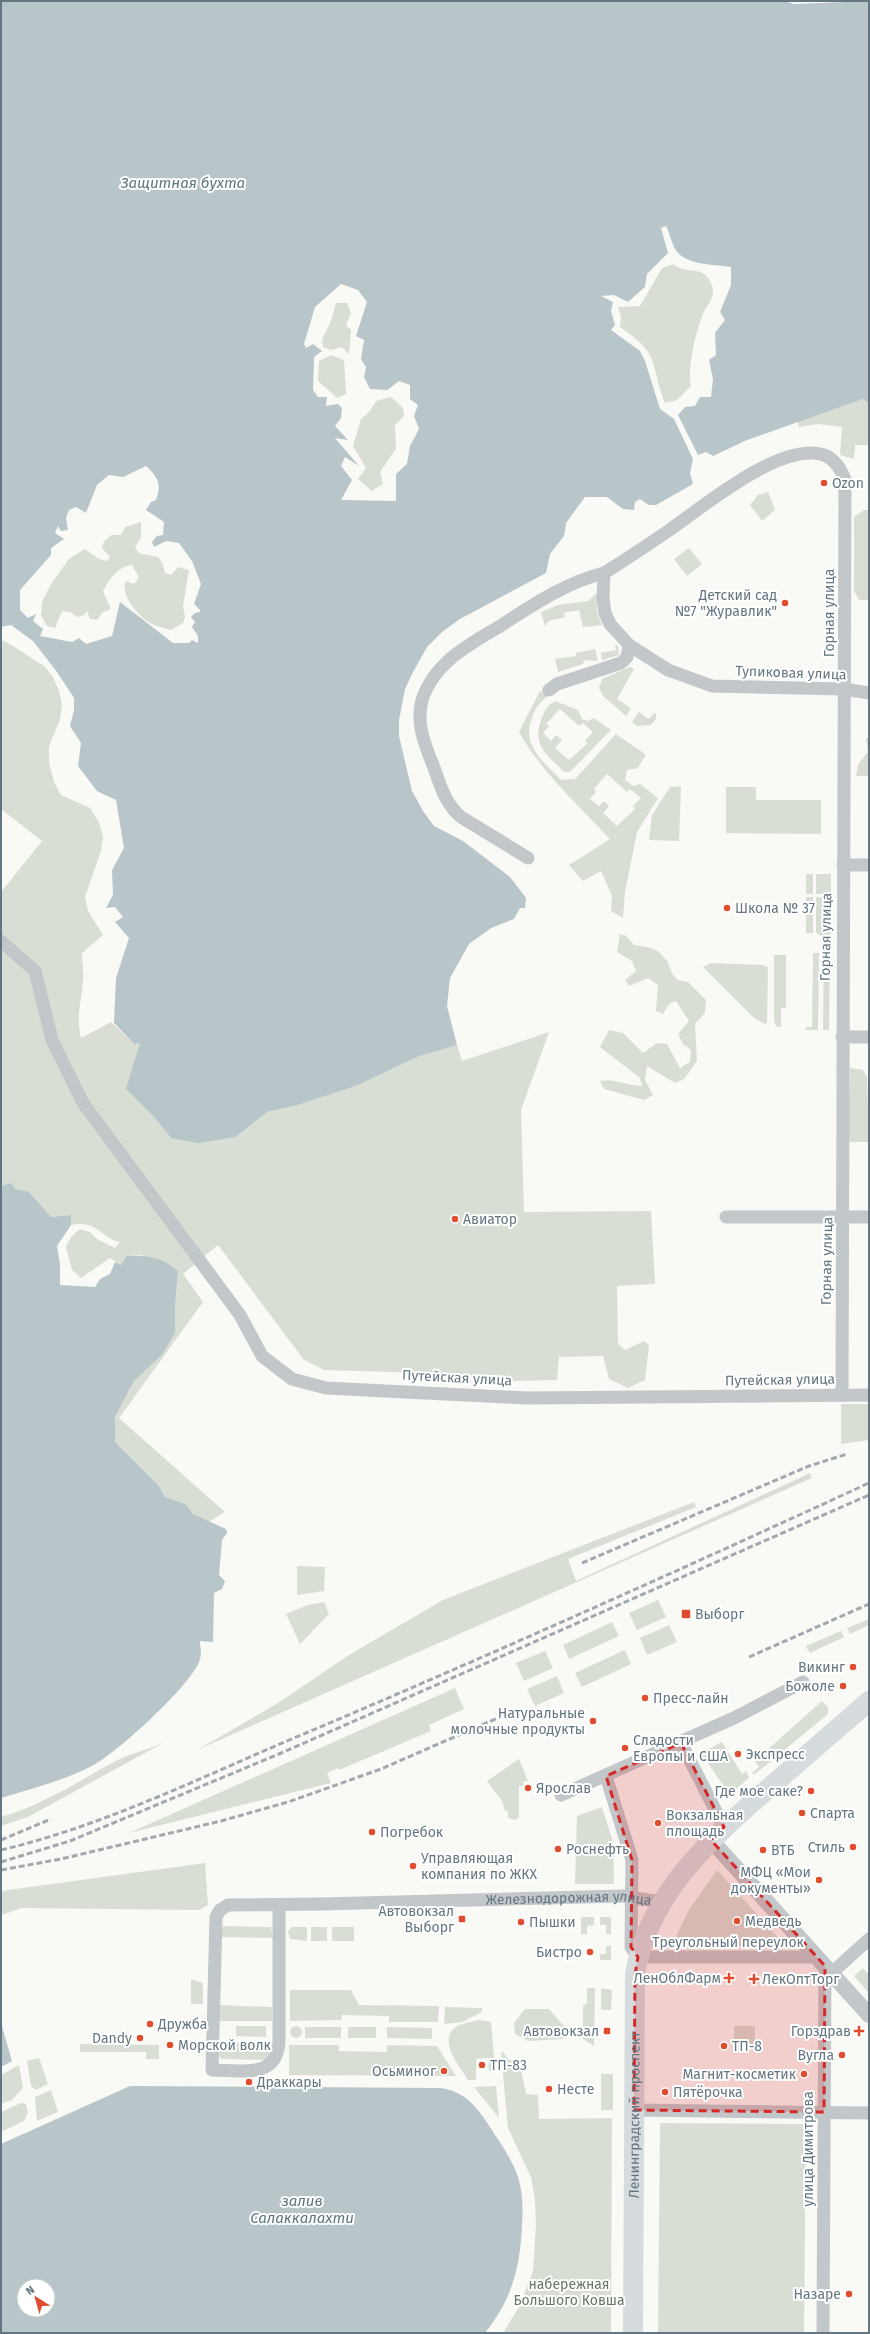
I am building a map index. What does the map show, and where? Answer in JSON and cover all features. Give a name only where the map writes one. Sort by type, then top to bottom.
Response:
[{"type":"main road","name":"Железнодорожная улица","points":[[662,1902],[718,1833],[869,1702]]},
{"type":"main road","name":"Ленинградский проспект","points":[[633,2333],[635,1975],[638,1958],[646,1933],[662,1902]]},
{"type":"street","name":"Горная улица","points":[[604,573],[730,486],[758,470],[793,455],[821,454],[833,461],[845,479],[842,1036],[844,1217],[842,1395]]},
{"type":"street","name":"Тупиковая улица","points":[[604,573],[605,613],[610,624],[629,645],[668,670],[712,686],[844,689],[869,693]]},
{"type":"street","points":[[528,858],[452,810],[446,801],[422,733],[420,710],[423,697],[437,673],[463,649],[519,614],[585,578],[604,573]]},
{"type":"street","points":[[549,690],[557,684],[596,673],[621,663],[627,657],[629,645]]},
{"type":"street","points":[[843,865],[869,865]]},
{"type":"street","name":"Путейская улица","points":[[1,941],[35,971],[52,1040],[83,1103],[240,1315],[262,1356],[292,1379],[326,1388],[526,1398],[869,1395]]},
{"type":"street","points":[[842,1036],[869,1037]]},
{"type":"street","points":[[726,1217],[869,1217]]},
{"type":"street","points":[[561,1795],[681,1743],[734,1718],[803,1682]]},
{"type":"street","points":[[681,1743],[718,1833],[824,1969],[869,2014]]},
{"type":"street","points":[[606,1776],[632,1860],[631,1946],[638,1958]]},
{"type":"street","name":"Железнодорожная улица","points":[[279,1905],[279,2051],[275,2060],[268,2067],[257,2070],[212,2070],[216,1917],[220,1910],[228,1905],[279,1905],[557,1897],[632,1897],[662,1902]]},
{"type":"street","points":[[824,1969],[869,1939]]},
{"type":"street","name":"Треугольный переулок","points":[[638,1958],[824,1969]]},
{"type":"street","name":"улица Димитрова","points":[[823,2333],[824,1969]]},
{"type":"street","points":[[634,2110],[869,2113]]},
{"type":"highlighted area","points":[[681,1743],[724,1827],[711,1840],[825,1966],[824,2112],[634,2110],[635,1975],[638,1957],[631,1947],[632,1860],[606,1776]]},
{"type":"green space","points":[[673,264],[685,270],[697,271],[704,274],[711,282],[713,293],[711,301],[701,319],[695,338],[690,370],[691,386],[677,400],[665,403],[652,360],[642,345],[620,327],[621,317],[618,307],[640,306],[662,268]]},
{"type":"green space","points":[[336,303],[347,303],[351,313],[346,325],[351,330],[349,354],[342,347],[331,350],[323,347],[322,339],[331,321]]},
{"type":"green space","points":[[331,355],[344,360],[346,394],[337,398],[318,381],[319,361]]},
{"type":"green space","points":[[391,397],[403,408],[404,416],[395,425],[396,449],[380,472],[383,484],[372,491],[358,479],[366,468],[353,446],[361,419],[370,411],[376,401]]},
{"type":"green space","points":[[863,399],[869,404],[869,445],[855,445],[854,459],[840,455],[842,427],[819,424],[799,427],[798,421]]},
{"type":"green space","points":[[768,492],[775,510],[762,521],[750,505],[758,495]]},
{"type":"green space","points":[[864,510],[869,510],[869,600],[859,600],[854,591],[854,517]]},
{"type":"green space","points":[[141,522],[141,538],[135,547],[139,553],[158,557],[163,564],[165,573],[171,575],[178,567],[189,570],[183,606],[185,617],[183,623],[171,630],[159,627],[147,621],[132,606],[125,593],[126,581],[134,584],[139,578],[132,565],[122,568],[114,574],[108,582],[103,591],[111,609],[103,612],[97,620],[90,619],[87,611],[84,615],[77,617],[70,612],[62,611],[55,628],[47,626],[41,615],[42,602],[51,584],[69,559],[85,549],[99,559],[107,561],[110,557],[102,548],[104,541],[112,535],[121,535],[125,527]]},
{"type":"green space","points":[[689,548],[702,564],[687,576],[674,559]]},
{"type":"green space","points":[[597,593],[597,612],[602,625],[583,627],[579,610],[564,613],[565,617],[549,621],[545,626],[541,612],[558,605],[588,601]]},
{"type":"green space","points":[[1,641],[5,641],[44,666],[53,677],[59,691],[62,705],[60,720],[49,746],[49,762],[54,782],[61,795],[90,808],[99,822],[103,837],[101,851],[85,897],[88,911],[103,935],[82,953],[83,978],[79,1016],[81,1038],[111,1022],[134,1044],[141,1042],[153,1116],[171,1138],[236,1137],[267,1112],[298,1105],[356,1086],[417,1057],[457,1045],[462,1061],[549,1032],[521,1110],[524,1212],[651,1211],[655,1284],[617,1286],[618,1344],[625,1350],[644,1341],[649,1345],[645,1380],[628,1388],[609,1379],[603,1356],[559,1357],[557,1380],[512,1381],[457,1374],[324,1370],[304,1360],[218,1245],[183,1274],[203,1302],[119,1418],[225,1512],[209,1522],[193,1514],[186,1504],[165,1497],[159,1486],[115,1442],[115,1417],[134,1381],[162,1355],[175,1333],[175,1308],[178,1272],[140,1255],[128,1256],[121,1265],[110,1258],[81,1278],[72,1270],[66,1247],[71,1237],[80,1229],[90,1232],[97,1239],[115,1248],[120,1242],[107,1237],[93,1227],[80,1224],[71,1225],[71,1215],[51,1217],[15,1189],[1,1186],[1,892],[42,841],[1,809]]},
{"type":"green space","points":[[618,645],[619,655],[602,660],[601,653],[616,650],[615,646]]},
{"type":"green space","points":[[595,649],[598,661],[584,660],[583,664],[558,672],[555,659],[576,656],[576,653]]},
{"type":"green space","points":[[630,667],[634,669],[617,699],[631,708],[626,716],[603,696],[599,688],[602,679]]},
{"type":"green space","points":[[540,691],[550,695],[541,702],[535,711],[529,728],[530,737],[532,745],[541,760],[561,780],[575,779],[616,734],[645,754],[638,768],[627,770],[625,780],[633,786],[640,784],[658,798],[637,832],[625,892],[623,918],[611,911],[612,896],[601,871],[583,881],[569,865],[610,839],[549,775],[528,747],[519,732]],"holes":[[[607,774],[627,792],[630,789],[641,798],[633,806],[635,809],[617,826],[603,813],[609,806],[604,801],[599,806],[590,799],[596,792],[594,789]]]},
{"type":"green space","points":[[555,701],[578,710],[582,719],[588,721],[594,718],[611,730],[570,772],[564,772],[547,755],[540,744],[538,737],[543,714]],"holes":[[[560,709],[579,726],[583,723],[593,732],[585,741],[588,743],[569,760],[555,748],[562,740],[556,735],[551,741],[543,733],[549,726],[546,724]]]},
{"type":"green space","points":[[639,712],[649,719],[654,713],[656,714],[656,719],[651,725],[637,726],[632,722]]},
{"type":"green space","points":[[866,738],[869,738],[869,776],[856,776],[858,765],[868,751]]},
{"type":"green space","points":[[681,786],[679,841],[649,840],[652,815],[670,787]]},
{"type":"green space","points":[[726,787],[756,787],[756,800],[821,800],[821,834],[726,833]]},
{"type":"green space","points":[[806,874],[813,874],[813,894],[806,894]]},
{"type":"green space","points":[[816,874],[831,874],[831,894],[816,894]]},
{"type":"green space","points":[[806,897],[813,897],[813,933],[806,933]]},
{"type":"green space","points":[[816,897],[831,897],[831,941],[822,942],[822,937],[816,932]]},
{"type":"green space","points":[[620,934],[626,936],[634,945],[652,948],[659,952],[667,961],[673,975],[678,980],[688,982],[706,1000],[705,1013],[695,1024],[697,1061],[684,1079],[675,1083],[647,1066],[645,1080],[653,1095],[644,1100],[604,1089],[600,1081],[616,1081],[642,1086],[640,1078],[600,1047],[609,1030],[623,1033],[643,1053],[657,1043],[667,1044],[680,1068],[690,1062],[691,1050],[683,1044],[678,1034],[689,1021],[676,1001],[669,1004],[663,1014],[656,1011],[658,985],[648,978],[629,986],[625,980],[636,971],[632,961],[617,952]]},
{"type":"green space","points":[[813,953],[819,953],[818,1030],[806,1030],[806,1027],[812,1027]]},
{"type":"green space","points":[[824,953],[830,953],[829,1030],[823,1030]]},
{"type":"green space","points":[[774,955],[786,955],[786,1008],[781,1008],[781,1027],[777,1027],[774,1022]]},
{"type":"green space","points":[[711,963],[763,965],[768,967],[767,1023],[765,1024],[754,1018],[703,967]]},
{"type":"green space","points":[[850,1068],[863,1070],[867,1077],[869,1142],[850,1142],[848,1135]]},
{"type":"green space","points":[[841,1404],[869,1404],[869,1440],[841,1444]]},
{"type":"green space","points":[[810,1473],[812,1478],[197,1750],[275,1705],[349,1655],[443,1600],[694,1502],[696,1507],[568,1559],[576,1581]]},
{"type":"green space","points":[[297,1566],[325,1567],[324,1591],[297,1595]]},
{"type":"green space","points":[[658,1600],[666,1617],[637,1630],[629,1613]]},
{"type":"green space","points":[[324,1602],[329,1614],[300,1644],[286,1614],[308,1605]]},
{"type":"green space","points":[[869,1619],[869,1625],[850,1634],[847,1628]]},
{"type":"green space","points":[[612,1622],[619,1636],[569,1659],[563,1645]]},
{"type":"green space","points":[[669,1625],[677,1642],[647,1655],[640,1638]]},
{"type":"green space","points":[[841,1631],[844,1637],[810,1653],[806,1646]]},
{"type":"green space","points":[[625,1650],[631,1664],[582,1687],[575,1673]]},
{"type":"green space","points":[[545,1651],[553,1668],[524,1681],[516,1663]]},
{"type":"green space","points":[[557,1676],[564,1693],[535,1706],[527,1689]]},
{"type":"green space","points":[[455,1688],[464,1709],[429,1725],[431,1731],[339,1770],[338,1768],[327,1773],[331,1783],[129,1833]]},
{"type":"green space","points":[[822,1701],[828,1707],[828,1714],[754,1775],[752,1773],[759,1767],[755,1761]]},
{"type":"green space","points":[[165,1742],[28,1817],[1,1826],[1,1817],[32,1806],[120,1759]]},
{"type":"green space","points":[[722,1742],[742,1774],[746,1771],[749,1778],[731,1793],[727,1791],[701,1753]]},
{"type":"green space","points":[[519,1759],[528,1781],[524,1781],[523,1786],[519,1786],[519,1817],[515,1820],[508,1818],[508,1811],[505,1811],[502,1801],[487,1781]]},
{"type":"green space","points":[[602,1807],[613,1842],[614,1884],[575,1884],[577,1816]]},
{"type":"green space","points":[[205,1863],[208,1905],[199,1910],[22,1908],[1,1915],[1,1891]]},
{"type":"green space","points":[[717,1870],[783,1943],[779,1947],[677,1945],[674,1941],[688,1911]]},
{"type":"green space","points":[[581,1917],[594,1917],[594,1925],[587,1926],[587,1934],[581,1934]]},
{"type":"green space","points":[[600,1917],[611,1917],[611,1934],[606,1934],[606,1925],[600,1925]]},
{"type":"green space","points":[[223,1926],[271,1927],[273,1938],[220,1937]]},
{"type":"green space","points":[[292,1927],[307,1927],[307,1941],[290,1939],[288,1931]]},
{"type":"green space","points":[[311,1927],[327,1927],[327,1941],[311,1941]]},
{"type":"green space","points":[[332,1927],[354,1927],[354,1941],[332,1941]]},
{"type":"green space","points":[[606,1946],[611,1946],[611,1960],[600,1960],[600,1954],[606,1954]]},
{"type":"green space","points":[[863,1968],[869,1975],[869,1993],[854,1976]]},
{"type":"green space","points":[[191,1979],[203,1983],[203,2004],[191,2004]]},
{"type":"green space","points":[[587,1988],[595,1988],[594,2046],[583,2039],[583,2006],[587,2003]]},
{"type":"green space","points":[[601,1988],[612,1990],[611,2010],[601,2010]]},
{"type":"green space","points":[[290,1990],[351,1990],[359,2005],[439,2006],[438,2022],[389,2022],[389,2016],[342,2015],[341,2020],[290,2021]]},
{"type":"green space","points":[[219,2005],[272,2007],[272,2021],[218,2021]]},
{"type":"green space","points":[[445,2007],[482,2008],[482,2012],[462,2022],[444,2024]]},
{"type":"green space","points":[[525,2009],[549,2009],[564,2026],[563,2039],[528,2041],[515,2034],[514,2023]]},
{"type":"green space","points":[[478,2020],[491,2022],[495,2069],[489,2071],[488,2058],[476,2059],[476,2080],[468,2080],[455,2060],[449,2046],[449,2038],[451,2032],[457,2026]]},
{"type":"green space","points":[[236,2026],[266,2026],[266,2037],[236,2036]]},
{"type":"green space","points":[[296,2026],[300,2028],[302,2032],[300,2036],[296,2038],[292,2036],[290,2032],[292,2028]]},
{"type":"green space","points":[[734,2026],[755,2026],[755,2047],[734,2047]]},
{"type":"green space","points":[[305,2027],[341,2027],[341,2038],[305,2038]]},
{"type":"green space","points":[[348,2027],[376,2027],[376,2038],[348,2038]]},
{"type":"green space","points":[[387,2027],[432,2028],[432,2039],[387,2038]]},
{"type":"green space","points":[[218,2042],[271,2043],[268,2060],[221,2059],[218,2053]]},
{"type":"green space","points":[[80,2044],[159,2045],[159,2059],[146,2059],[146,2052],[80,2052]]},
{"type":"green space","points":[[289,2045],[339,2045],[339,2051],[387,2052],[387,2045],[437,2046],[456,2076],[289,2075]]},
{"type":"green space","name":"набережная Большого Ковша","points":[[503,2052],[509,2060],[519,2060],[526,2094],[538,2095],[539,2119],[612,2118],[611,2333],[503,2333],[519,2307],[533,2271],[536,2225],[535,2201],[531,2177],[508,2128],[501,2053]]},
{"type":"green space","points":[[39,2058],[48,2084],[36,2090],[31,2086],[27,2061]]},
{"type":"green space","points":[[19,2065],[23,2088],[12,2100],[1,2104],[1,2075]]},
{"type":"green space","points":[[601,2074],[613,2074],[613,2110],[601,2110]]},
{"type":"green space","points":[[496,2086],[499,2118],[474,2087]]},
{"type":"green space","points":[[51,2090],[58,2112],[37,2121],[35,2097]]},
{"type":"green space","points":[[21,2103],[26,2104],[28,2113],[24,2121],[1,2132],[1,2112]]},
{"type":"green space","points":[[660,2123],[806,2124],[804,2333],[658,2333]]},
{"type":"water","name":"Защитная бухта","points":[[1,1],[785,1],[794,4],[869,1],[869,404],[863,399],[747,440],[713,456],[706,452],[698,455],[678,415],[685,407],[695,406],[700,397],[711,397],[713,379],[709,360],[716,355],[715,333],[725,320],[720,312],[731,285],[731,267],[699,263],[684,258],[674,247],[666,226],[661,228],[668,253],[647,274],[645,287],[628,302],[614,295],[601,296],[613,302],[611,311],[615,325],[611,330],[640,351],[645,361],[660,409],[674,419],[693,459],[690,473],[693,484],[656,505],[649,505],[640,499],[635,502],[634,510],[623,509],[607,497],[585,497],[566,523],[564,536],[550,554],[546,573],[460,619],[442,632],[427,647],[405,689],[399,720],[399,736],[412,791],[423,811],[434,826],[463,841],[510,877],[526,898],[525,908],[520,908],[514,919],[491,928],[469,944],[450,978],[447,1006],[457,1045],[417,1057],[356,1086],[298,1105],[267,1112],[236,1137],[198,1143],[171,1138],[153,1116],[126,1089],[140,1043],[134,1044],[114,1023],[116,978],[129,938],[115,922],[123,917],[115,907],[106,908],[113,895],[112,870],[124,848],[116,800],[97,791],[78,766],[81,743],[70,726],[74,710],[74,698],[57,672],[33,641],[11,625],[1,627]],"holes":[[[341,284],[358,290],[367,302],[356,336],[364,340],[361,359],[366,367],[364,377],[370,389],[387,390],[399,381],[410,385],[410,399],[418,405],[414,416],[419,429],[410,446],[407,464],[396,474],[396,501],[341,500],[352,480],[341,466],[345,457],[359,466],[335,438],[348,440],[335,426],[341,418],[342,408],[338,404],[326,406],[327,397],[318,397],[313,390],[314,357],[322,351],[313,344],[306,348],[304,344],[315,307]],[[146,466],[156,477],[159,485],[156,500],[151,502],[146,510],[164,522],[163,535],[157,536],[152,542],[154,547],[166,541],[179,543],[192,561],[201,584],[194,604],[200,612],[195,613],[191,617],[195,622],[192,627],[198,636],[198,643],[192,640],[189,643],[173,643],[120,602],[112,636],[86,644],[79,638],[72,642],[40,636],[43,629],[33,621],[36,614],[28,618],[20,610],[20,590],[51,555],[51,548],[64,539],[55,533],[58,526],[61,531],[68,530],[66,518],[69,510],[76,507],[86,513],[97,485],[109,475],[123,477]]]},
{"type":"water","points":[[11,1183],[15,1189],[29,1192],[51,1217],[71,1215],[71,1225],[57,1246],[60,1264],[60,1285],[95,1287],[100,1279],[110,1274],[115,1262],[121,1265],[127,1256],[154,1258],[172,1266],[178,1271],[175,1308],[175,1333],[162,1355],[134,1381],[115,1417],[115,1442],[159,1486],[165,1497],[186,1504],[193,1514],[226,1529],[227,1533],[222,1540],[219,1575],[225,1581],[222,1589],[214,1593],[213,1642],[200,1641],[200,1659],[195,1670],[184,1684],[152,1718],[134,1734],[116,1749],[90,1767],[46,1784],[1,1798],[1,1186]]},
{"type":"water","points":[[1,2023],[12,2061],[1,2067]]},
{"type":"water","name":"залив Салаккалахти","points":[[130,2086],[448,2089],[463,2096],[475,2106],[506,2151],[518,2177],[522,2195],[522,2220],[517,2269],[502,2308],[485,2333],[1,2333],[1,2144]]},
{"type":"railway","points":[[582,1563],[809,1466],[847,1454]]},
{"type":"railway","points":[[1,1850],[40,1840],[79,1827],[155,1798],[377,1703],[659,1579],[869,1483]]},
{"type":"railway","points":[[1,1862],[70,1841],[279,1754],[869,1495]]},
{"type":"railway","points":[[749,1657],[869,1604]]},
{"type":"railway","points":[[1,1870],[61,1859],[221,1821],[288,1802],[381,1769],[500,1717]]},
{"type":"railway","points":[[1,1840],[51,1819]]},
{"type":"place","name":"Ozon","points":[[824,483]]},
{"type":"place","name":"Детский сад №7 \"Журавлик\"","points":[[785,603]]},
{"type":"place","name":"Школа № 37","points":[[727,908]]},
{"type":"place","name":"Авиатор","points":[[455,1219]]},
{"type":"place","name":"Выборг","points":[[686,1614]]},
{"type":"place","name":"Викинг","points":[[853,1667]]},
{"type":"place","name":"Божоле","points":[[843,1686]]},
{"type":"place","name":"Пресс-лайн","points":[[645,1698]]},
{"type":"place","name":"Натуральные молочные продукты","points":[[593,1721]]},
{"type":"place","name":"Сладости Европы и США","points":[[625,1748]]},
{"type":"place","name":"Экспресс","points":[[738,1754]]},
{"type":"place","name":"Ярослав","points":[[528,1788]]},
{"type":"place","name":"Где мое саке?","points":[[811,1791]]},
{"type":"place","name":"Спарта","points":[[802,1813]]},
{"type":"place","name":"Вокзальная площадь","points":[[658,1823]]},
{"type":"place","name":"Погребок","points":[[372,1832]]},
{"type":"place","name":"Стиль","points":[[853,1847]]},
{"type":"place","name":"Роснефть","points":[[558,1849]]},
{"type":"place","name":"ВТБ","points":[[763,1850]]},
{"type":"place","name":"Управляющая компания по ЖКХ","points":[[413,1866]]},
{"type":"place","name":"МФЦ «Мои документы»","points":[[819,1880]]},
{"type":"place","name":"Автовокзал Выборг","points":[[462,1919]]},
{"type":"place","name":"Медведь","points":[[737,1921]]},
{"type":"place","name":"Пышки","points":[[521,1922]]},
{"type":"place","name":"Бистро","points":[[590,1952]]},
{"type":"place","name":"ЛенОблФарм","points":[[729,1978]]},
{"type":"place","name":"ЛекОптТорг","points":[[754,1979]]},
{"type":"place","name":"Дружба","points":[[150,2024]]},
{"type":"place","name":"Автовокзал","points":[[607,2031]]},
{"type":"place","name":"Горздрав","points":[[859,2031]]},
{"type":"place","name":"Dandy","points":[[140,2038]]},
{"type":"place","name":"Морской волк","points":[[170,2045]]},
{"type":"place","name":"ТП-8","points":[[724,2046]]},
{"type":"place","name":"Вугла","points":[[842,2055]]},
{"type":"place","name":"ТП-83","points":[[482,2065]]},
{"type":"place","name":"Осьминог","points":[[444,2071]]},
{"type":"place","name":"Магнит-косметик","points":[[804,2074]]},
{"type":"place","name":"Драккары","points":[[249,2082]]},
{"type":"place","name":"Несте","points":[[549,2089]]},
{"type":"place","name":"Пятёрочка","points":[[665,2092]]},
{"type":"place","name":"Назаре","points":[[849,2294]]}]
